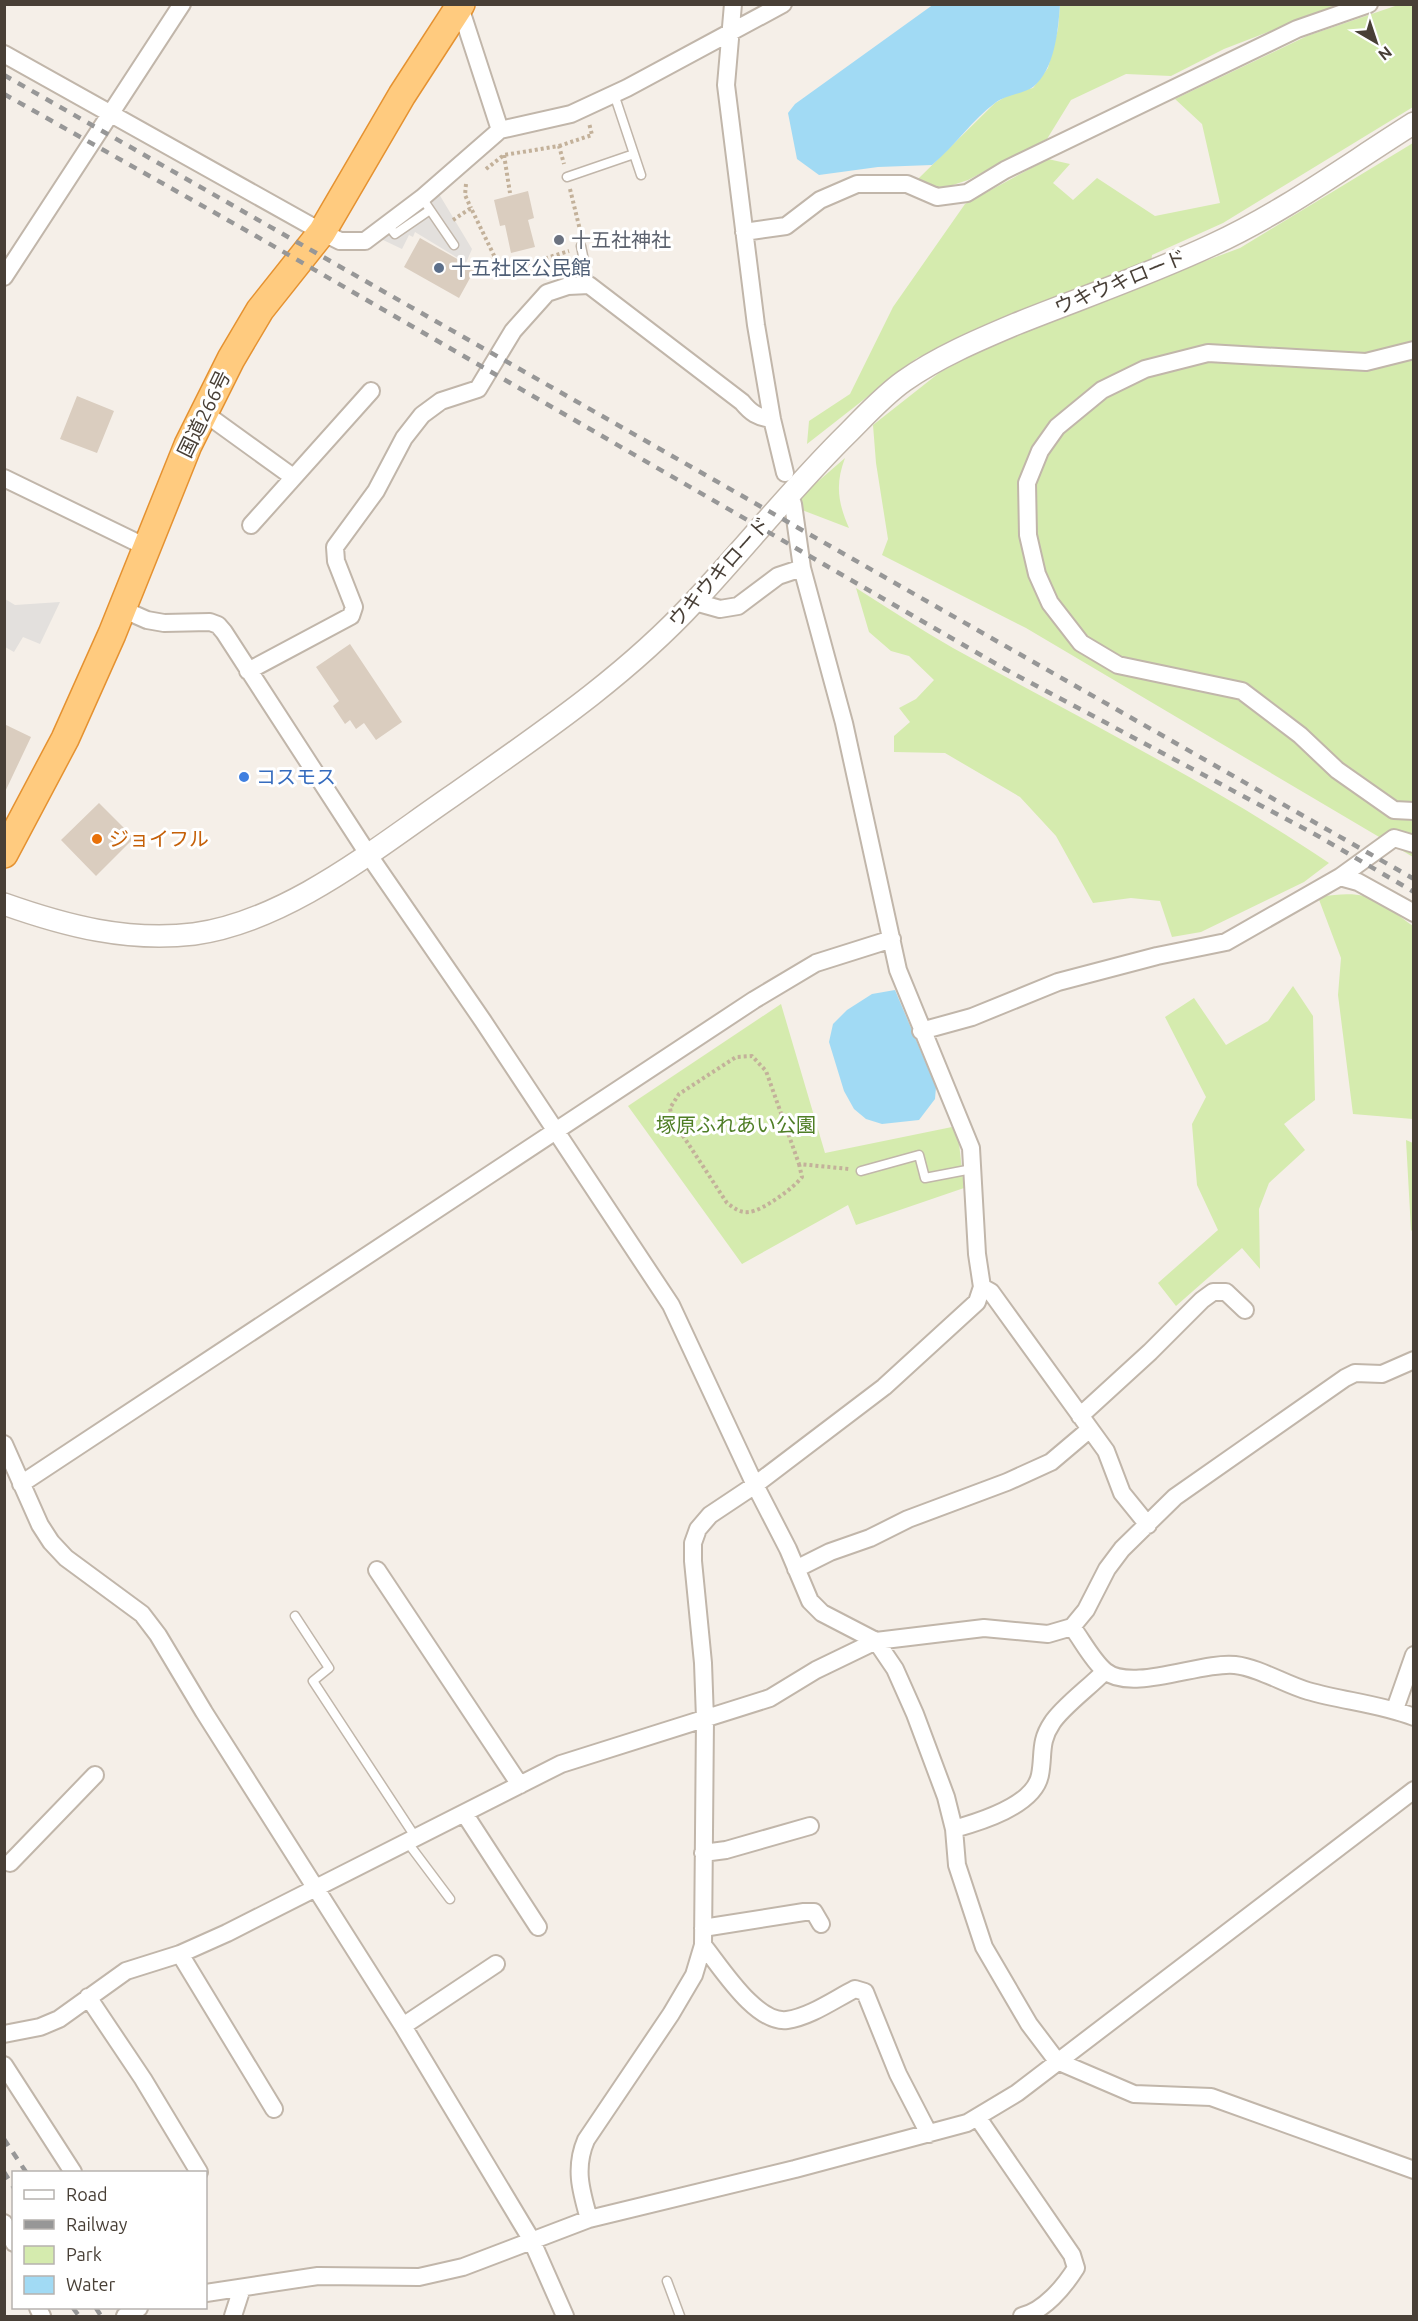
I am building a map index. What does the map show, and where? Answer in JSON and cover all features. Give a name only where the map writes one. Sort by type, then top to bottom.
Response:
[{"type":"highway","name":"国道266号","points":[[4,855],[65,739],[122,609],[203,412],[260,310],[322,232],[402,95],[460,5]]},
{"type":"street","points":[[4,277],[182,4]]},
{"type":"street","points":[[733,4],[726,85],[744,232],[772,419],[785,473]]},
{"type":"street","points":[[4,54],[113,112],[322,232],[352,243],[365,241],[426,204],[500,130],[571,114],[614,94],[783,4]]},
{"type":"street","points":[[744,232],[786,226],[820,200],[857,184],[907,184],[937,197],[967,193],[1005,170],[1297,29],[1369,4]]},
{"type":"street","points":[[460,5],[500,130]]},
{"type":"street","name":"ウキウキロード","points":[[4,904],[55,922],[114,934],[156,936],[196,933],[242,923],[309,892],[368,854],[567,716],[643,653],[695,602],[805,475],[900,383],[927,366],[983,338],[1212,245],[1291,202],[1413,123]]},
{"type":"street","points":[[248,671],[351,616],[354,607],[336,561],[335,547],[376,491],[404,438],[422,415],[441,401],[477,389],[513,331],[547,293],[568,286],[589,285],[742,402],[750,412],[759,418],[772,419]]},
{"type":"street","points":[[1413,350],[1366,362],[1208,353],[1145,369],[1102,390],[1057,427],[1040,451],[1027,483],[1028,535],[1036,574],[1050,603],[1081,643],[1118,665],[1242,691],[1300,735],[1337,770],[1394,810],[1413,811]]},
{"type":"street","points":[[252,525],[371,391]]},
{"type":"street","points":[[203,412],[293,477]]},
{"type":"street","points":[[4,478],[146,547]]},
{"type":"street","points":[[589,2219],[578,2171],[579,2155],[586,2140],[683,1995],[700,1962],[703,1936],[705,1719],[693,1543],[698,1529],[710,1515],[755,1485],[884,1387],[977,1302],[982,1287],[977,1254],[971,1148],[961,1118],[921,1031],[898,970],[844,723],[802,567],[793,504]]},
{"type":"street","points":[[695,602],[720,609],[738,606],[778,576],[802,567]]},
{"type":"street","points":[[122,609],[147,620],[164,623],[210,622],[218,625],[368,854],[671,1305],[810,1601],[822,1613],[876,1641],[895,1669],[915,1714],[946,1797],[954,1829],[957,1865],[984,1947],[1029,2024],[1057,2061],[1134,2094],[1212,2097],[1413,2170]]},
{"type":"street","points":[[921,1031],[972,1017],[1058,982],[1156,956],[1226,942],[1340,877],[1394,838],[1413,844]]},
{"type":"street","points":[[1340,877],[1358,882],[1413,913]]},
{"type":"street","points":[[21,1484],[754,999],[816,963],[891,939]]},
{"type":"street","points":[[982,1287],[991,1292],[1106,1451],[1122,1492],[1148,1525]]},
{"type":"street","points":[[796,1569],[830,1552],[870,1538],[908,1519],[1007,1482],[1052,1462],[1150,1352],[1202,1300],[1213,1292],[1226,1292],[1245,1310]]},
{"type":"street","points":[[4,2034],[40,2027],[59,2019],[126,1971],[180,1954],[580,1757],[784,1692],[816,1670],[876,1641],[984,1628],[1048,1634],[1072,1627],[1086,1610],[1107,1569],[1122,1549],[1175,1497],[1345,1378],[1355,1373],[1382,1374],[1413,1360]]},
{"type":"street","points":[[4,1444],[21,1484],[51,1542],[66,1558],[142,1614],[158,1635],[403,2026],[531,2239],[565,2316]]},
{"type":"street","points":[[377,1570],[520,1785]]},
{"type":"street","points":[[1072,1627],[1105,1671],[1143,1678],[1234,1665],[1305,1690],[1395,1710],[1413,1717]]},
{"type":"street","points":[[1395,1710],[1413,1655]]},
{"type":"street","points":[[954,1829],[979,1822],[1011,1807],[1032,1791],[1040,1777],[1041,1751],[1053,1720],[1105,1671]]},
{"type":"street","points":[[6,1864],[95,1775]]},
{"type":"street","points":[[207,2293],[318,2276],[419,2277],[463,2267],[531,2239],[589,2219],[929,2134],[978,2118],[1057,2061],[1413,1790]]},
{"type":"street","points":[[464,1813],[538,1927]]},
{"type":"street","points":[[704,1853],[726,1850],[810,1826]]},
{"type":"street","points":[[703,1936],[804,1912],[814,1912],[821,1924]]},
{"type":"street","points":[[703,1936],[755,2009],[768,2018],[787,2020],[855,1989],[865,1992],[898,2074],[929,2134]]},
{"type":"street","points":[[180,1954],[274,2109]]},
{"type":"street","points":[[403,2026],[496,1964]]},
{"type":"street","points":[[88,1997],[143,2079],[198,2171]]},
{"type":"street","points":[[4,2065],[72,2171]]},
{"type":"street","points":[[978,2118],[1072,2255],[1076,2268],[1068,2280],[1035,2312],[1022,2316]]},
{"type":"street","points":[[4,2223],[12,2239]]},
{"type":"street","points":[[233,2316],[242,2288]]},
{"type":"lane","points":[[614,94],[641,175]]},
{"type":"lane","points":[[567,177],[634,154]]},
{"type":"lane","points":[[426,204],[454,245]]},
{"type":"lane","points":[[581,246],[589,285]]},
{"type":"lane","points":[[861,1171],[919,1155],[925,1178],[972,1169]]},
{"type":"lane","points":[[295,1616],[329,1668],[313,1681],[450,1899]]},
{"type":"lane","points":[[667,2281],[680,2316]]},
{"type":"path","points":[[481,173],[504,155],[559,146],[592,135],[583,108]]},
{"type":"path","points":[[500,130],[510,193]]},
{"type":"path","points":[[473,179],[464,189],[502,272],[581,246],[583,241],[559,146]]},
{"type":"path","points":[[442,227],[471,208]]},
{"type":"path","points":[[752,1056],[766,1071],[799,1164],[802,1177],[795,1187],[751,1212],[740,1211],[727,1203],[672,1119],[670,1108],[679,1094],[736,1057],[752,1056]]},
{"type":"path","points":[[799,1164],[861,1171]]},
{"type":"green space","points":[[1060,5],[1338,5],[1224,49],[1171,76],[1126,74],[1071,100],[1047,139],[968,180],[941,189],[918,179],[995,103],[1012,93],[1033,88],[1048,68],[1058,29]]},
{"type":"green space","points":[[1398,5],[1413,5],[1413,107],[1223,223],[1152,255],[1149,282],[1240,248],[1413,143],[1413,857],[1026,628],[882,555],[888,539],[876,463],[873,425],[939,373],[1001,339],[995,323],[917,358],[807,444],[809,421],[850,394],[893,307],[965,204],[1048,159],[1070,164],[1053,183],[1073,200],[1097,178],[1155,216],[1220,203],[1202,124],[1175,99],[1307,36]]},
{"type":"green space","points":[[845,458],[840,476],[839,493],[849,528],[802,510],[800,497]]},
{"type":"green space","points":[[856,588],[953,648],[1191,778],[1284,833],[1329,863],[1304,882],[1201,932],[1172,937],[1160,901],[1131,898],[1093,903],[1056,836],[1020,797],[945,753],[894,752],[894,736],[910,722],[899,708],[916,699],[934,680],[909,656],[891,651],[869,632]]},
{"type":"green space","points":[[1304,882],[1319,897],[1349,894],[1370,898],[1413,926],[1413,1119],[1353,1114],[1338,995],[1341,958],[1318,897]]},
{"type":"green space","points":[[1293,986],[1313,1016],[1315,1100],[1284,1124],[1305,1150],[1269,1183],[1259,1209],[1260,1269],[1242,1248],[1176,1306],[1158,1283],[1218,1230],[1197,1185],[1192,1124],[1206,1097],[1165,1017],[1194,998],[1226,1045],[1268,1021]]},
{"type":"green space","name":"塚原ふれあい公園","points":[[781,1004],[825,1153],[952,1127],[959,1143],[964,1188],[856,1225],[848,1205],[742,1264],[628,1106]]},
{"type":"green space","points":[[1406,1140],[1413,1143],[1413,1232],[1411,1230]]},
{"type":"shaded area","points":[[439,194],[472,249],[466,263],[415,232],[413,237],[409,235],[402,249],[381,239]]},
{"type":"shaded area","points":[[5,599],[15,605],[60,602],[40,644],[23,637],[14,652],[5,647]]},
{"type":"water","points":[[934,4],[1060,5],[1054,49],[1046,70],[1030,89],[995,103],[932,165],[878,167],[819,175],[797,159],[788,113],[795,104]]},
{"type":"water","points":[[895,990],[936,1087],[935,1099],[919,1120],[882,1124],[866,1119],[854,1109],[844,1091],[829,1042],[833,1024],[847,1010],[872,994]]},
{"type":"building","points":[[528,191],[534,218],[528,220],[535,247],[511,253],[505,225],[500,226],[494,200]]},
{"type":"building","name":"十五社区公民館","points":[[420,238],[475,269],[459,298],[404,267]]},
{"type":"building","points":[[77,396],[114,411],[97,453],[60,439]]},
{"type":"building","points":[[350,644],[402,722],[376,740],[364,723],[356,729],[350,720],[345,724],[333,706],[339,701],[316,667]]},
{"type":"building","points":[[4,724],[31,737],[4,794]]},
{"type":"building","name":"ジョイフル","points":[[99,803],[134,838],[96,876],[61,840]]},
{"type":"railway","points":[[4,75],[1414,879]]},
{"type":"railway","points":[[4,94],[256,236],[1005,669],[1318,836],[1414,892]]},
{"type":"railway","points":[[4,2139],[25,2171]]},
{"type":"railway","points":[[4,2172],[12,2185]]},
{"type":"railway","points":[[74,2309],[79,2316]]},
{"type":"railway","points":[[97,2309],[101,2316]]},
{"type":"place","name":"十五社神社","points":[[559,240]]},
{"type":"place","name":"十五社区公民館","points":[[439,268]]},
{"type":"place","name":"コスモス","points":[[244,777]]},
{"type":"place","name":"ジョイフル","points":[[97,839]]}]
